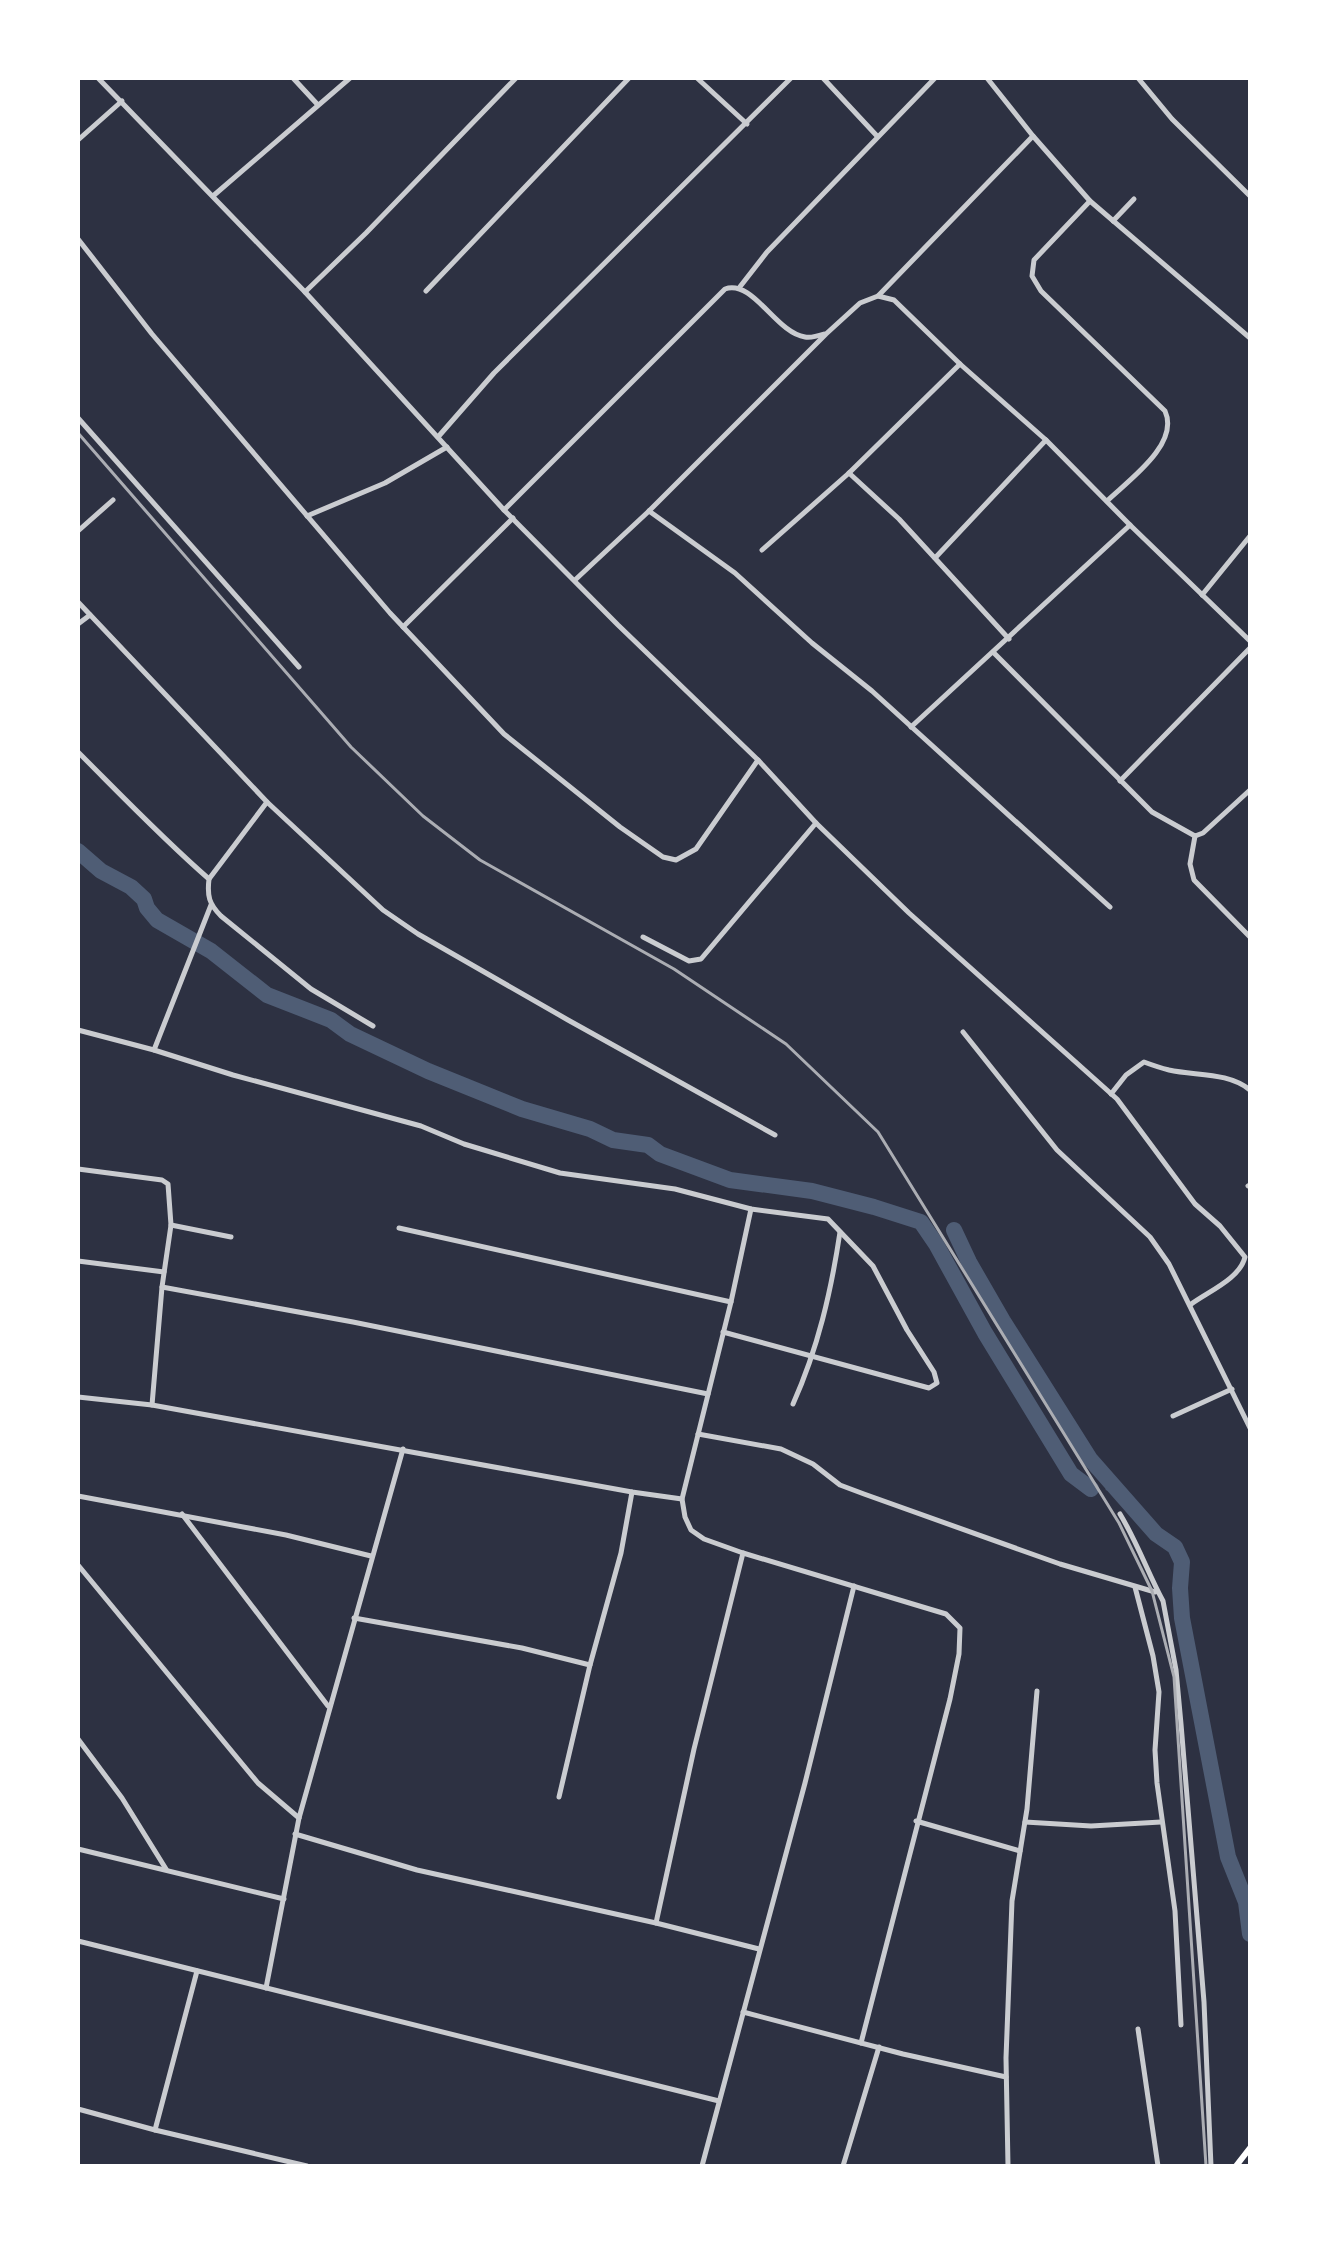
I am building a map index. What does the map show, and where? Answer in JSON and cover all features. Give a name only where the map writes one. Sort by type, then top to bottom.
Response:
[{"type":"main road","points":[[1236,2166],[1250,2148]]},
{"type":"street","points":[[98,78],[305,292],[504,510],[618,625],[758,760],[816,823],[909,913],[1111,1094],[1163,1158],[1195,1204],[1220,1226],[1250,1263]]},
{"type":"street","points":[[293,78],[318,105]]},
{"type":"street","points":[[213,196],[350,78]]},
{"type":"street","points":[[305,292],[516,78]]},
{"type":"street","points":[[426,291],[629,78]]},
{"type":"street","points":[[697,78],[747,124]]},
{"type":"street","points":[[438,437],[526,340],[791,78]]},
{"type":"street","points":[[823,78],[877,136]]},
{"type":"street","points":[[739,288],[767,252],[935,78]]},
{"type":"street","points":[[987,78],[1090,201],[1250,338]]},
{"type":"street","points":[[1138,78],[1172,119],[1250,196]]},
{"type":"street","points":[[78,140],[122,101]]},
{"type":"street","points":[[575,580],[649,511],[826,334],[860,303],[878,296],[1033,136]]},
{"type":"street","points":[[1113,221],[1134,199]]},
{"type":"street","points":[[1090,201],[1034,260],[1032,276],[1041,291],[1165,411],[1169,420],[1165,442],[1107,501]]},
{"type":"street","points":[[78,239],[152,334],[403,627],[504,734],[620,827],[663,857],[676,860],[696,849],[758,760]]},
{"type":"street","points":[[504,510],[725,289],[732,286],[739,288],[793,334],[808,338],[826,334]]},
{"type":"street","points":[[878,296],[894,300],[1046,440],[1250,641]]},
{"type":"street","points":[[762,550],[849,473],[960,364]]},
{"type":"street","points":[[78,418],[299,667]]},
{"type":"street","points":[[935,558],[1046,440]]},
{"type":"street","points":[[307,516],[385,483],[447,447]]},
{"type":"street","points":[[849,473],[890,509],[1009,639]]},
{"type":"street","points":[[78,531],[113,500]]},
{"type":"street","points":[[649,511],[735,573],[1110,907]]},
{"type":"street","points":[[403,627],[513,518]]},
{"type":"street","points":[[911,727],[1130,525]]},
{"type":"street","points":[[1202,595],[1250,536]]},
{"type":"street","points":[[78,602],[267,802],[383,910],[418,934],[775,1135]]},
{"type":"street","points":[[78,624],[90,615]]},
{"type":"street","points":[[1120,781],[1250,648]]},
{"type":"street","points":[[993,652],[1152,812],[1195,836]]},
{"type":"street","points":[[78,752],[132,804],[157,834],[209,879]]},
{"type":"street","points":[[1250,790],[1223,817],[1195,836],[1190,864],[1194,880],[1250,937]]},
{"type":"street","points":[[267,802],[209,879],[207,893],[211,905],[311,989],[373,1026]]},
{"type":"street","points":[[643,937],[689,961],[701,959],[816,823]]},
{"type":"street","points":[[154,1050],[211,905]]},
{"type":"street","points":[[78,1030],[421,1126],[464,1144],[560,1173],[675,1189],[751,1209],[828,1219],[873,1266],[907,1330],[934,1372],[937,1383],[929,1388],[723,1332]]},
{"type":"street","points":[[963,1032],[1057,1150],[1150,1237],[1169,1264],[1250,1428]]},
{"type":"street","points":[[1111,1094],[1126,1075],[1144,1062],[1166,1070],[1222,1077],[1243,1084],[1250,1090]]},
{"type":"street","points":[[78,1169],[162,1180],[169,1189],[171,1225],[162,1287],[152,1405]]},
{"type":"street","points":[[751,1209],[682,1499],[691,1530],[704,1539],[743,1553],[946,1614],[960,1628],[959,1654],[950,1699],[861,2043]]},
{"type":"street","points":[[171,1225],[231,1237]]},
{"type":"street","points":[[399,1228],[731,1302]]},
{"type":"street","points":[[793,1404],[813,1357],[833,1280],[841,1231]]},
{"type":"street","points":[[1190,1305],[1234,1275],[1243,1265],[1245,1257]]},
{"type":"street","points":[[78,1261],[164,1272]]},
{"type":"street","points":[[162,1287],[708,1394]]},
{"type":"street","points":[[1173,1416],[1232,1389]]},
{"type":"street","points":[[78,1397],[152,1405],[682,1499]]},
{"type":"street","points":[[698,1434],[781,1449],[813,1464],[840,1485],[1060,1564],[1156,1593]]},
{"type":"street","points":[[266,1988],[299,1818],[403,1449]]},
{"type":"street","points":[[559,1797],[590,1665],[621,1553],[632,1492]]},
{"type":"street","points":[[78,1496],[286,1535],[371,1556]]},
{"type":"street","points":[[182,1514],[329,1706]]},
{"type":"street","points":[[1120,1514],[1137,1542],[1156,1593],[1163,1601],[1176,1670],[1204,2002],[1211,2166]]},
{"type":"street","points":[[656,1923],[686,1780],[743,1553]]},
{"type":"street","points":[[78,1565],[258,1783],[299,1818]]},
{"type":"street","points":[[702,2166],[805,1783],[854,1586]]},
{"type":"street","points":[[1135,1586],[1159,1692],[1155,1750],[1161,1822],[1175,1911],[1181,2025]]},
{"type":"street","points":[[354,1618],[522,1648],[590,1665]]},
{"type":"street","points":[[1008,2166],[1006,2077],[1011,1916],[1025,1822],[1037,1691]]},
{"type":"street","points":[[78,1739],[122,1798],[166,1870]]},
{"type":"street","points":[[916,1821],[1020,1851]]},
{"type":"street","points":[[1025,1822],[1091,1826],[1161,1822]]},
{"type":"street","points":[[295,1834],[417,1870],[759,1949]]},
{"type":"street","points":[[78,1849],[284,1899]]},
{"type":"street","points":[[78,1941],[719,2101]]},
{"type":"street","points":[[155,2130],[197,1971]]},
{"type":"street","points":[[743,2012],[1006,2077]]},
{"type":"street","points":[[1138,2029],[1158,2166]]},
{"type":"street","points":[[843,2166],[879,2047]]},
{"type":"street","points":[[78,2109],[307,2166]]},
{"type":"waterway","points":[[78,851],[101,871],[131,887],[144,899],[157,920],[211,951],[267,995],[331,1020],[350,1034],[428,1071],[522,1109],[590,1129],[613,1140],[648,1145],[660,1154],[730,1180],[812,1191],[921,1222],[1071,1474],[1091,1489]]},
{"type":"waterway","points":[[954,1230],[1003,1321],[1090,1459],[1156,1534],[1175,1547],[1182,1562],[1182,1618],[1228,1857],[1246,1902],[1250,1934]]},
{"type":"waterway","points":[[1107,1489],[1111,1481]]},
{"type":"railway","points":[[78,433],[351,747],[423,816],[480,860],[674,969],[786,1044],[878,1132],[1119,1523],[1152,1591],[1174,1677],[1206,2166]]}]
